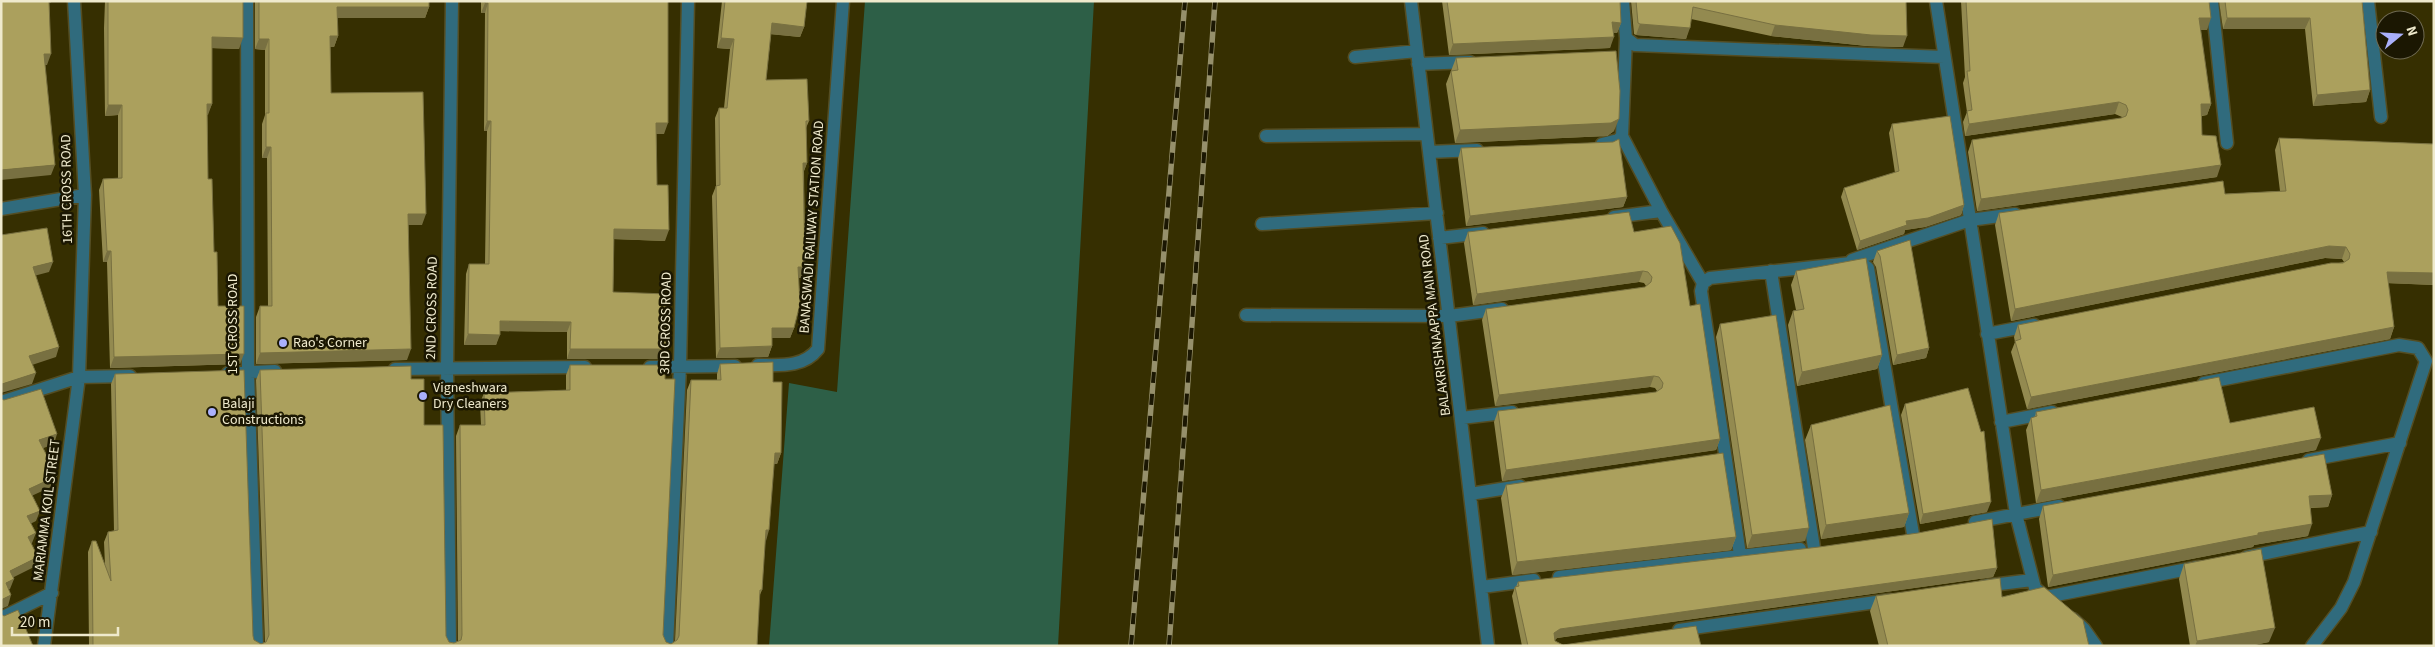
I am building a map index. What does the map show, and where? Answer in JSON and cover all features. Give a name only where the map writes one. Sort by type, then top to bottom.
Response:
[{"type":"street","name":"16TH CROSS ROAD","points":[[74,1],[85,195],[80,377]]},
{"type":"street","name":"1ST CROSS ROAD","points":[[247,1],[248,372],[258,646]]},
{"type":"street","name":"2ND CROSS ROAD","points":[[450,646],[446,368],[452,1]]},
{"type":"street","name":"3RD CROSS ROAD","points":[[667,646],[680,367],[688,1]]},
{"type":"street","name":"BANASWADI RAILWAY STATION ROAD","points":[[641,367],[798,364],[812,356],[818,349],[843,1]]},
{"type":"street","name":"BALAKRISHNAAPPA MAIN ROAD","points":[[1411,1],[1488,646]]},
{"type":"street","points":[[1623,1],[1626,38],[1620,55],[1622,136],[1661,211],[1703,283]]},
{"type":"street","points":[[1936,1],[1944,56],[1963,144],[1970,220],[2016,514],[2032,580],[2035,588],[2084,628],[2096,646]]},
{"type":"street","points":[[2212,1],[2227,143]]},
{"type":"street","points":[[2368,1],[2381,117]]},
{"type":"street","points":[[1626,38],[1635,45],[1648,46],[1944,56]]},
{"type":"street","points":[[1355,57],[1418,57],[1487,61]]},
{"type":"street","points":[[1266,136],[1427,134]]},
{"type":"street","points":[[1589,145],[1609,144],[1622,136]]},
{"type":"street","points":[[1429,152],[1489,150]]},
{"type":"street","points":[[1,209],[85,195]]},
{"type":"street","points":[[1603,218],[1661,211]]},
{"type":"street","points":[[1841,264],[1970,220],[2028,212]]},
{"type":"street","points":[[1262,224],[1436,213]]},
{"type":"street","points":[[1439,238],[1497,231]]},
{"type":"street","points":[[1740,555],[1721,457],[1701,291],[1703,283],[1710,278],[1860,262],[1868,268],[1913,534]]},
{"type":"street","points":[[1482,587],[1819,547],[1771,271]]},
{"type":"street","points":[[1246,315],[1449,316],[1516,307]]},
{"type":"street","points":[[1987,334],[2045,323]]},
{"type":"street","points":[[2195,384],[2399,345],[2418,348],[2426,360],[2354,582],[2341,608],[2312,646]]},
{"type":"street","points":[[387,369],[602,367]]},
{"type":"street","points":[[218,373],[288,371]]},
{"type":"street","points":[[1,402],[80,377],[139,375]]},
{"type":"street","name":"MARIAMMA KOIL STREET","points":[[44,646],[80,377]]},
{"type":"street","points":[[2001,422],[2069,409]]},
{"type":"street","points":[[1461,418],[1528,410]]},
{"type":"street","points":[[2294,463],[2400,443]]},
{"type":"street","points":[[1470,494],[1529,485]]},
{"type":"street","points":[[1960,525],[2074,504]]},
{"type":"street","points":[[2237,559],[2371,532]]},
{"type":"street","points":[[2046,598],[2208,565]]},
{"type":"street","points":[[1974,588],[2032,580]]},
{"type":"street","points":[[1,618],[52,593]]},
{"type":"street","points":[[1663,632],[1905,598]]},
{"type":"green space","points":[[865,1],[1094,1],[1058,646],[769,646],[789,383],[837,392]]},
{"type":"building","points":[[1,1],[51,1],[49,2],[51,54],[44,54],[55,165],[1,170]]},
{"type":"building","points":[[108,1],[243,1],[243,38],[212,37],[212,104],[207,104],[208,179],[212,179],[214,252],[217,252],[218,306],[244,306],[244,354],[114,357],[111,251],[107,251],[103,179],[122,178],[122,105],[108,105]]},
{"type":"building","points":[[259,1],[429,1],[429,7],[337,7],[338,36],[330,36],[331,93],[423,92],[426,214],[408,214],[411,349],[260,353],[260,306],[272,306],[271,147],[266,147],[266,113],[269,113],[269,39],[259,39]]},
{"type":"building","points":[[485,1],[668,1],[668,123],[656,123],[657,185],[668,185],[669,230],[614,229],[613,292],[667,294],[666,349],[570,349],[571,322],[500,321],[500,335],[468,334],[469,264],[489,264],[491,121],[487,121],[488,3],[485,3]]},
{"type":"building","points":[[725,1],[807,1],[804,27],[772,23],[766,80],[807,79],[809,121],[806,121],[807,163],[803,163],[805,267],[798,267],[800,304],[794,328],[772,328],[772,346],[720,348],[716,186],[720,185],[719,108],[727,108],[734,39],[721,38]]},
{"type":"building","points":[[1447,1],[1620,1],[1621,23],[1612,22],[1614,37],[1453,44]]},
{"type":"building","points":[[1636,1],[1906,1],[1907,36],[1871,35],[1775,25],[1693,7],[1690,28],[1640,24],[1638,23]]},
{"type":"building","points":[[1966,1],[2209,1],[2211,18],[2199,18],[2211,104],[2201,104],[2202,135],[2216,136],[2221,165],[1981,199],[1972,140],[2121,118],[2126,116],[2128,110],[2126,105],[2119,102],[1969,124],[1967,111],[1972,110],[1967,71],[1970,71]]},
{"type":"building","points":[[2225,1],[2362,1],[2370,90],[2317,95],[2310,18],[2227,18]]},
{"type":"building","points":[[1616,51],[1620,91],[1619,119],[1611,123],[1460,130],[1451,71],[1458,70],[1456,58]]},
{"type":"building","points":[[1950,116],[1964,205],[1928,218],[1906,221],[1907,225],[1860,241],[1844,188],[1899,171],[1892,124]]},
{"type":"building","points":[[2279,138],[2434,144],[2434,273],[2387,272],[2394,327],[2031,397],[2015,341],[2021,339],[2018,325],[2331,263],[2343,263],[2349,259],[2350,254],[2346,247],[2329,246],[2015,309],[1999,213],[2223,181],[2225,194],[2286,191]]},
{"type":"building","points":[[1619,139],[1627,197],[1470,216],[1461,148],[1613,142]]},
{"type":"building","points":[[1629,212],[1634,232],[1671,226],[1680,243],[1690,306],[1700,304],[1720,439],[1506,470],[1498,411],[1656,392],[1662,388],[1663,383],[1659,377],[1654,376],[1499,395],[1486,309],[1645,287],[1651,282],[1652,277],[1648,272],[1643,271],[1477,294],[1468,232]]},
{"type":"building","points":[[47,228],[53,262],[33,267],[59,347],[29,356],[36,373],[1,385],[1,235]]},
{"type":"building","points":[[1910,240],[1929,348],[1897,355],[1880,256],[1877,251]]},
{"type":"building","points":[[1866,258],[1882,355],[1802,372],[1793,311],[1804,309],[1796,271]]},
{"type":"building","points":[[1776,315],[1809,528],[1752,535],[1720,324]]},
{"type":"building","points":[[773,362],[773,382],[782,382],[781,453],[775,453],[769,530],[766,530],[762,590],[760,590],[757,646],[93,646],[92,541],[96,541],[111,581],[108,532],[118,530],[115,374],[244,370],[253,636],[254,640],[261,644],[266,642],[269,635],[260,370],[411,366],[411,379],[424,379],[424,425],[443,425],[446,636],[449,642],[454,643],[461,640],[462,635],[460,425],[485,425],[484,393],[570,390],[570,365],[665,365],[665,379],[675,379],[663,635],[666,642],[671,644],[679,636],[691,380],[721,380],[720,364]]},
{"type":"building","points":[[2219,377],[2230,423],[2314,407],[2321,438],[2041,490],[2031,418],[2037,416],[2036,412]]},
{"type":"building","points":[[1968,388],[1981,432],[1984,431],[1991,502],[1923,514],[1905,404]]},
{"type":"building","points":[[41,389],[57,434],[39,440],[57,476],[29,489],[40,511],[27,516],[36,533],[28,537],[38,557],[10,571],[14,579],[6,583],[11,595],[1,600],[1,399],[4,400]]},
{"type":"building","points":[[1890,405],[1909,513],[1826,525],[1811,425]]},
{"type":"building","points":[[1723,453],[1736,537],[1517,562],[1506,485]]},
{"type":"building","points":[[2324,454],[2332,495],[2309,496],[2312,524],[2258,533],[2258,535],[2053,575],[2043,506]]},
{"type":"building","points":[[1992,519],[1997,568],[1560,629],[1554,633],[1555,641],[1563,645],[1696,626],[1701,646],[1528,646],[1515,587],[1519,586],[1518,582],[1819,547],[1918,533]]},
{"type":"building","points":[[2261,549],[2275,628],[2197,641],[2184,564]]},
{"type":"building","points":[[2000,578],[2002,597],[2044,587],[2083,620],[2089,646],[1888,646],[1876,596]]},
{"type":"building","points":[[18,610],[33,646],[1,646],[1,614],[4,616]]},
{"type":"railway","points":[[1131,646],[1185,1]]},
{"type":"railway","points":[[1169,646],[1215,1]]},
{"type":"place","name":"Rao's Corner","points":[[283,343]]},
{"type":"place","name":"Vigneshwara Dry Cleaners","points":[[423,396]]},
{"type":"place","name":"Balaji Constructions","points":[[212,412]]}]
